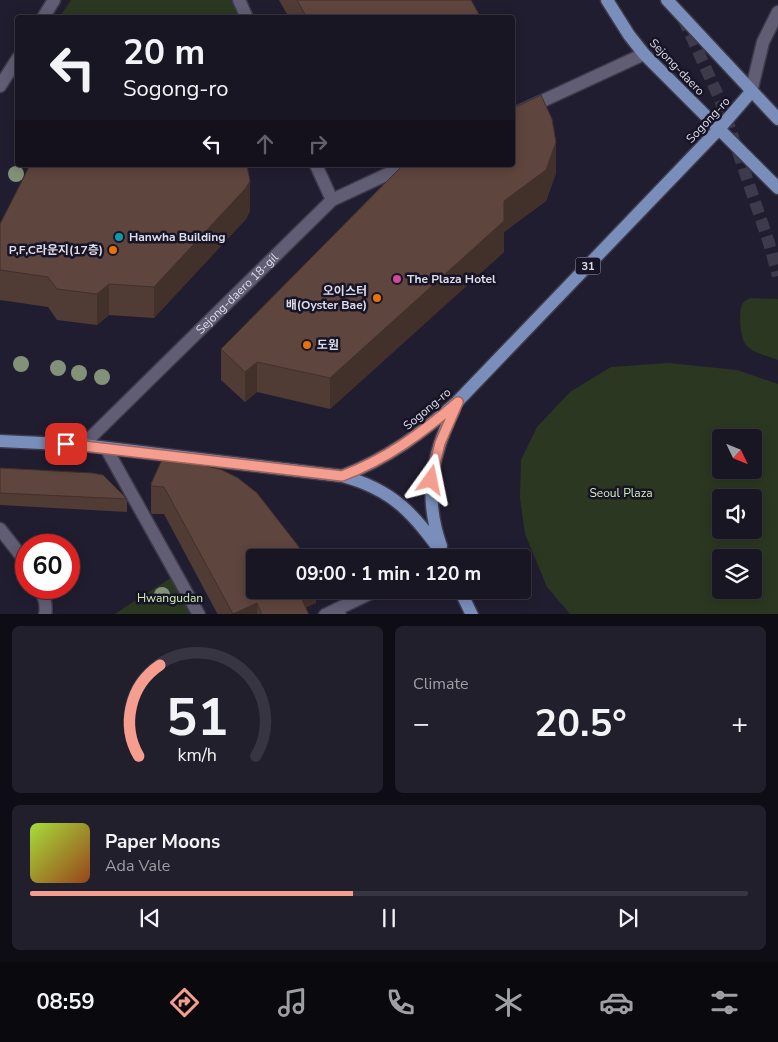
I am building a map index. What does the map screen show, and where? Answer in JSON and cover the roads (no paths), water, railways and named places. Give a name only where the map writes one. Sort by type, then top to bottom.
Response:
[{"type":"main road","name":"Sejong-daero","points":[[607,0],[629,35],[644,54],[778,188]]},
{"type":"main road","points":[[667,0],[778,119]]},
{"type":"main road","name":"Sogong-ro","points":[[0,441],[83,445],[342,476],[374,463],[399,449],[458,402],[719,129],[751,92]]},
{"type":"main road","points":[[442,549],[433,517],[431,480],[440,443],[458,402]]},
{"type":"main road","points":[[342,476],[373,486],[397,501],[414,518],[438,549]]},
{"type":"main road","points":[[464,599],[472,614]]},
{"type":"street","points":[[45,15],[54,0]]},
{"type":"street","points":[[239,0],[246,15]]},
{"type":"street","points":[[751,92],[763,42],[778,12]]},
{"type":"street","points":[[515,115],[644,54]]},
{"type":"street","points":[[0,86],[15,63]]},
{"type":"street","points":[[317,167],[332,200]]},
{"type":"street","name":"Sejong-daero 18-gil","points":[[83,445],[332,200],[403,167]]},
{"type":"street","points":[[106,448],[199,614]]},
{"type":"street","points":[[0,529],[15,548]]},
{"type":"street","points":[[44,599],[45,614]]},
{"type":"street","points":[[325,614],[339,612],[361,599]]},
{"type":"tunnel","points":[[683,18],[721,102],[769,243],[778,276]]},
{"type":"place","name":"Hanwha Building","points":[[119,237]]},
{"type":"place","name":"P,F,C라운지(17층)","points":[[113,250]]},
{"type":"place","name":"The Plaza Hotel","points":[[397,279]]},
{"type":"place","name":"오이스터 배(Oyster Bae)","points":[[377,298]]},
{"type":"place","name":"도원","points":[[307,345]]},
{"type":"park label","name":"Seoul Plaza","points":[[621,493]]},
{"type":"park label","name":"Hwangudan","points":[[170,598]]}]
